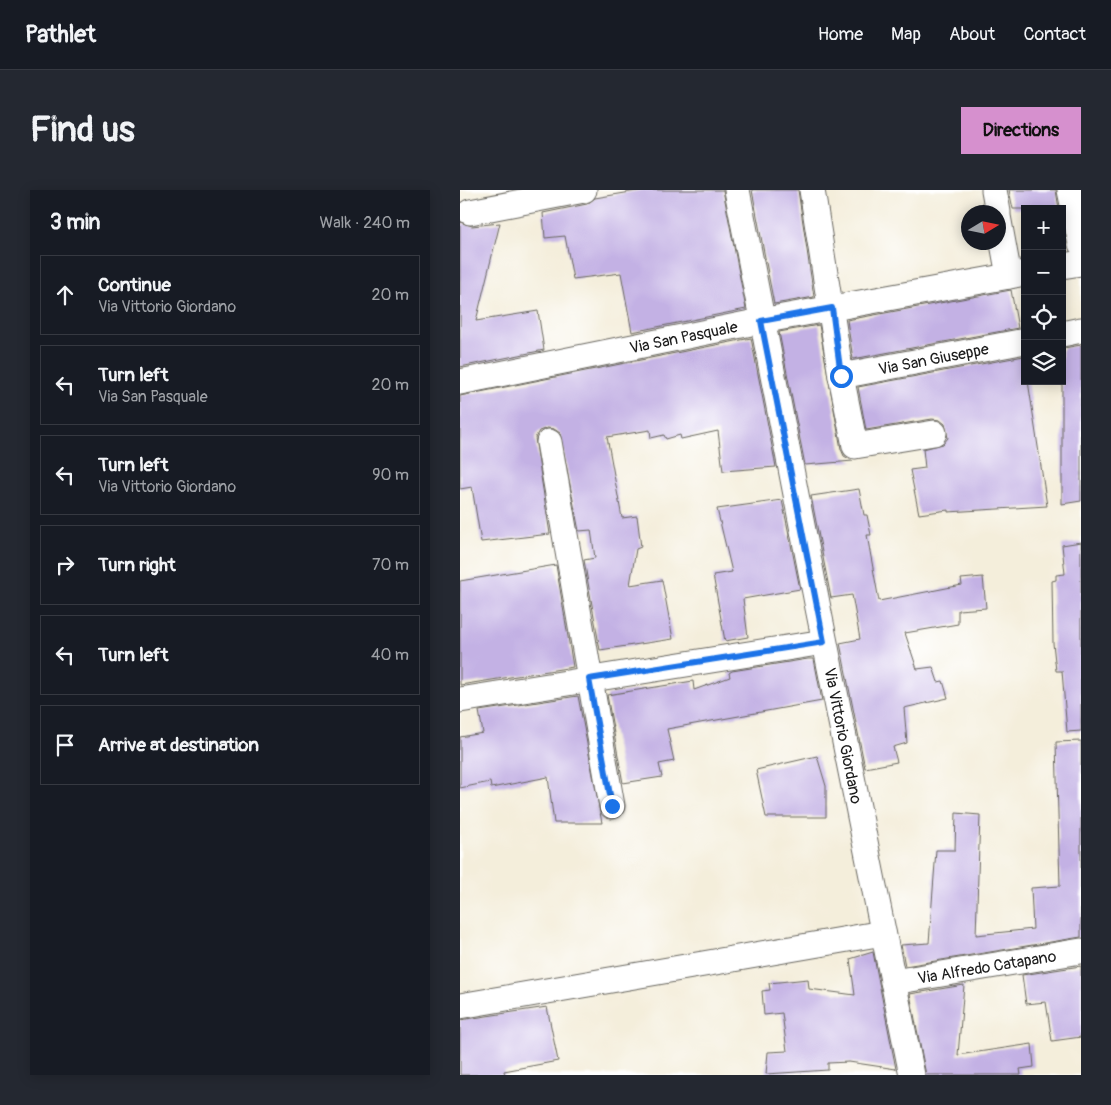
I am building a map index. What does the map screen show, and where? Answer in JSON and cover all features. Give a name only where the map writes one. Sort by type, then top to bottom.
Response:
[{"type":"street","points":[[470,212],[584,190]]},
{"type":"street","name":"Via Vittorio Giordano","points":[[737,190],[824,642],[912,1075]]},
{"type":"street","points":[[812,190],[832,308],[841,376],[855,446],[934,433]]},
{"type":"street","points":[[994,190],[996,205]]},
{"type":"street","points":[[1070,190],[1081,244]]},
{"type":"street","points":[[1006,239],[1017,274]]},
{"type":"street","points":[[1066,265],[1081,263]]},
{"type":"street","name":"Via San Pasquale","points":[[460,382],[761,321],[1017,274]]},
{"type":"street","points":[[1066,333],[1081,330]]},
{"type":"street","name":"Via San Giuseppe","points":[[841,376],[1021,342]]},
{"type":"street","points":[[549,442],[612,806]]},
{"type":"street","points":[[460,700],[824,642]]},
{"type":"street","points":[[460,1006],[883,933]]},
{"type":"street","name":"Via Alfredo Catapano","points":[[893,982],[1081,951]]},
{"type":"building","points":[[643,190],[723,190],[746,309],[632,332],[621,273],[573,279],[565,236],[545,238],[543,213],[587,204],[595,198]]},
{"type":"building","points":[[752,190],[798,190],[814,297],[774,304]]},
{"type":"building","points":[[1009,190],[1056,190],[1058,205],[1021,205],[1021,209],[1013,209]]},
{"type":"building","points":[[460,222],[472,226],[500,223],[476,321],[538,311],[544,350],[460,367]]},
{"type":"building","points":[[1011,290],[1018,328],[853,359],[847,320]]},
{"type":"building","points":[[819,325],[841,449],[844,456],[853,461],[805,465],[779,332]]},
{"type":"building","points":[[751,338],[776,467],[723,471],[718,431],[681,439],[680,435],[666,439],[664,435],[651,438],[650,430],[607,437],[622,518],[637,516],[641,547],[636,549],[630,585],[662,580],[673,639],[600,650],[584,560],[595,558],[591,530],[579,531],[560,433],[554,429],[547,428],[539,431],[535,438],[550,534],[481,542],[472,487],[460,489],[460,396]]},
{"type":"building","points":[[1081,345],[1081,501],[1062,504],[1062,385],[1066,385],[1066,348]]},
{"type":"building","points":[[1021,357],[1021,385],[1029,385],[1047,506],[948,512],[948,510],[919,514],[910,470],[925,468],[923,449],[943,444],[948,438],[945,424],[940,420],[932,419],[866,430],[858,387]]},
{"type":"building","points":[[859,489],[864,515],[867,515],[871,535],[867,535],[879,601],[962,585],[961,579],[983,577],[986,608],[958,610],[958,624],[905,633],[917,669],[933,667],[938,682],[943,681],[948,698],[904,708],[907,743],[893,747],[897,762],[865,768],[840,643],[860,639],[852,595],[831,598],[811,496]]},
{"type":"building","points":[[782,500],[800,589],[743,599],[748,637],[725,641],[713,575],[732,572],[717,509]]},
{"type":"building","points":[[1081,542],[1081,731],[1067,732],[1062,671],[1056,671],[1053,643],[1052,581],[1056,580],[1056,575],[1065,574],[1062,545]]},
{"type":"building","points":[[556,565],[573,667],[460,685],[460,581]]},
{"type":"building","points":[[814,659],[822,701],[667,729],[674,761],[659,764],[662,777],[623,783],[607,695],[693,681],[694,690],[730,677],[729,673],[732,671]]},
{"type":"building","points":[[578,696],[602,823],[554,823],[548,777],[491,788],[490,782],[460,788],[460,737],[483,733],[479,711]]},
{"type":"building","points":[[1081,741],[1081,937],[905,966],[901,945],[929,943],[936,850],[955,850],[956,813],[980,815],[976,935],[1033,929],[1031,888],[1060,886],[1056,742]]},
{"type":"building","points":[[817,756],[826,786],[826,817],[766,817],[756,770]]},
{"type":"building","points":[[873,952],[896,1069],[849,1062],[828,1063],[828,1070],[766,1074],[768,1052],[787,1051],[782,1013],[764,1015],[762,991],[770,990],[769,983],[808,979],[809,989],[855,995],[850,959]]},
{"type":"building","points":[[1081,966],[1081,1037],[1052,1041],[1046,1002],[1026,1004],[1022,975]]},
{"type":"building","points":[[964,985],[958,1055],[1032,1044],[1034,1067],[1020,1069],[1021,1075],[926,1075],[910,994]]},
{"type":"building","points":[[547,1007],[558,1061],[504,1071],[505,1075],[460,1075],[460,1020]]},
{"type":"route","points":[[612,806],[589,679],[824,642],[761,321],[832,308],[841,376]]}]
